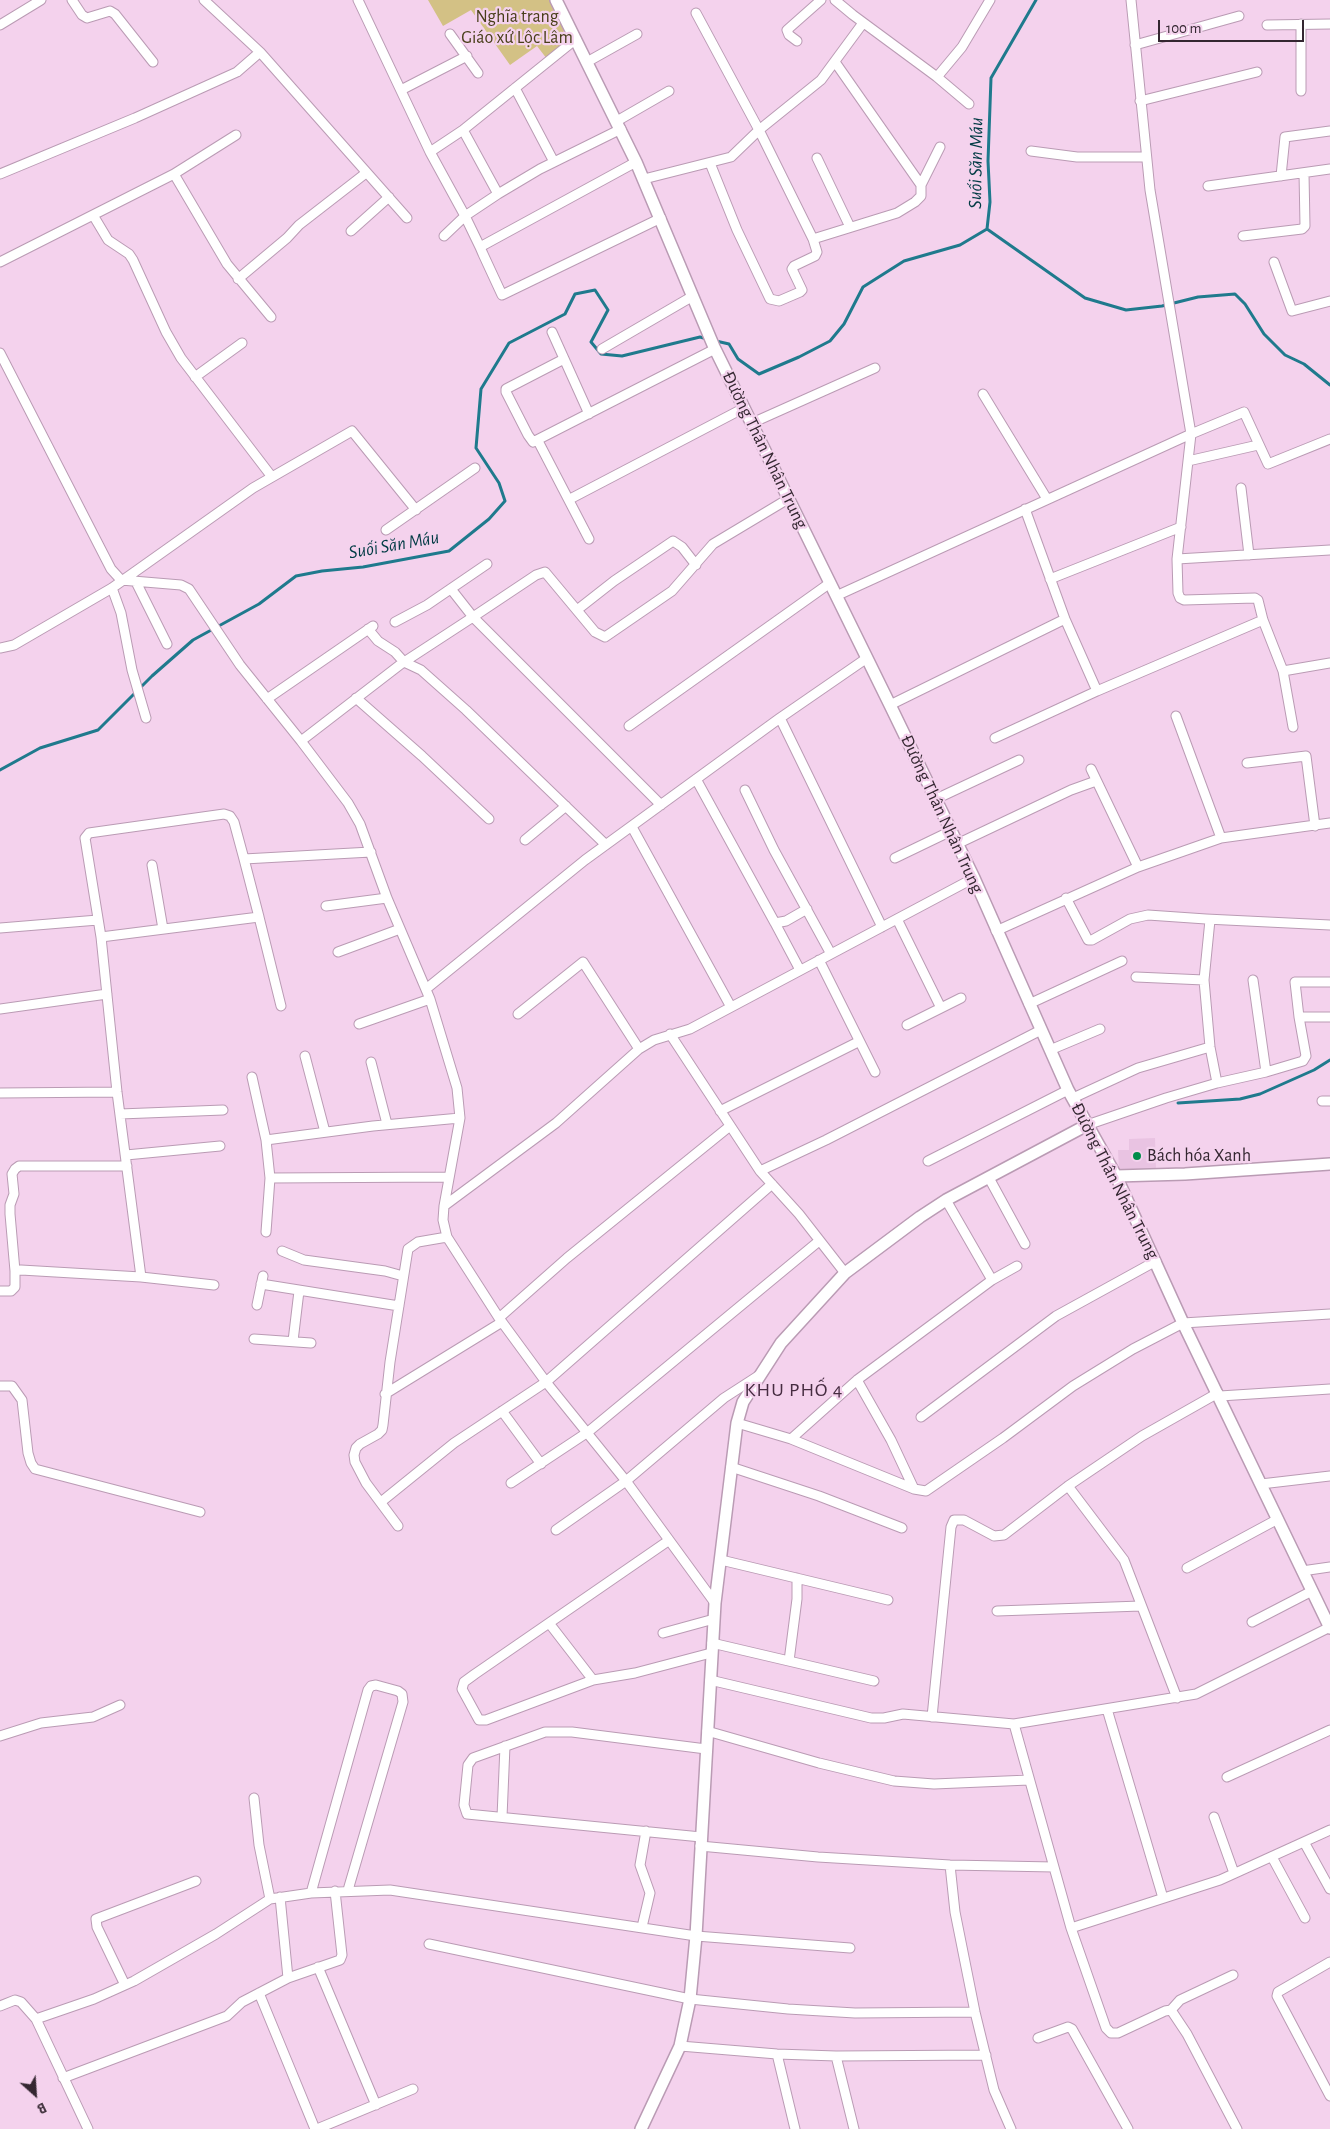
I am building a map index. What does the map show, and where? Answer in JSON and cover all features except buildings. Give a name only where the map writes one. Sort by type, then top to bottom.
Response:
[{"type":"street","points":[[0,25],[40,0]]},
{"type":"street","points":[[72,0],[82,15],[88,18],[110,11],[115,14],[153,62]]},
{"type":"street","points":[[204,0],[260,52],[407,218]]},
{"type":"street","points":[[358,0],[430,152],[465,216],[502,295],[661,218]]},
{"type":"street","name":"Đường Thân Nhân Trung","points":[[556,0],[644,179],[714,348],[936,799],[974,878],[1070,1094],[1116,1176],[1183,1323],[1219,1394],[1330,1628]]},
{"type":"street","points":[[797,41],[789,35],[787,30],[821,0]]},
{"type":"street","points":[[835,0],[937,77],[969,104]]},
{"type":"street","points":[[1131,0],[1146,157],[1192,434],[1177,559],[1178,593],[1180,598],[1184,600],[1255,598],[1283,671],[1293,727]]},
{"type":"street","points":[[937,77],[962,47],[985,2]]},
{"type":"street","points":[[696,14],[759,130],[813,239],[815,256],[792,268],[802,290],[779,301],[770,298],[737,230],[710,163]]},
{"type":"street","points":[[1135,46],[1239,16]]},
{"type":"street","points":[[644,179],[731,156],[759,130],[821,80],[863,23]]},
{"type":"street","points":[[1301,24],[1302,92]]},
{"type":"street","points":[[1267,25],[1330,24]]},
{"type":"street","points":[[450,34],[478,73]]},
{"type":"street","points":[[587,62],[637,34]]},
{"type":"street","points":[[430,152],[463,130],[576,40]]},
{"type":"street","points":[[0,174],[135,118],[237,72],[260,52]]},
{"type":"street","points":[[401,90],[467,56]]},
{"type":"street","points":[[835,62],[922,185]]},
{"type":"street","points":[[1140,101],[1257,72]]},
{"type":"street","points":[[515,88],[554,162]]},
{"type":"street","points":[[444,236],[465,216],[498,194],[619,125],[669,91]]},
{"type":"street","points":[[463,130],[498,194]]},
{"type":"street","points":[[1281,176],[1285,137],[1330,131]]},
{"type":"street","points":[[0,262],[174,174],[236,134]]},
{"type":"street","points":[[813,239],[897,214],[920,196],[922,185],[940,147]]},
{"type":"street","points":[[1031,151],[1077,156],[1146,157]]},
{"type":"street","points":[[817,158],[850,227]]},
{"type":"street","points":[[480,247],[636,162]]},
{"type":"street","points":[[1208,186],[1330,169]]},
{"type":"street","points":[[238,279],[287,238],[299,225],[366,173]]},
{"type":"street","points":[[1243,236],[1302,229],[1305,226],[1304,173]]},
{"type":"street","points":[[174,174],[227,264],[271,317]]},
{"type":"street","points":[[351,231],[389,198]]},
{"type":"street","points":[[93,215],[108,240],[125,250],[133,260],[166,332],[195,377],[272,477]]},
{"type":"street","points":[[1274,262],[1292,311],[1330,302]]},
{"type":"street","points":[[602,349],[693,296]]},
{"type":"street","points":[[552,332],[589,414]]},
{"type":"street","points":[[195,377],[242,343]]},
{"type":"street","points":[[564,359],[506,389],[533,442],[714,348]]},
{"type":"street","points":[[0,352],[111,570],[121,580],[186,586],[210,623],[348,803],[360,824],[387,898],[430,999],[457,1088],[460,1118],[443,1220],[447,1237],[501,1320],[546,1382],[626,1481],[715,1603]]},
{"type":"street","points":[[752,423],[875,368]]},
{"type":"street","points":[[983,394],[1046,500]]},
{"type":"street","points":[[570,499],[744,408]]},
{"type":"street","points":[[836,596],[1025,509],[1244,412],[1266,463],[1272,464],[1330,439]]},
{"type":"street","points":[[0,648],[14,644],[112,588],[253,488],[352,431],[416,510]]},
{"type":"street","points":[[538,440],[589,538]]},
{"type":"street","points":[[1188,462],[1258,445]]},
{"type":"street","points":[[386,530],[475,468]]},
{"type":"street","points":[[1241,488],[1249,555]]},
{"type":"street","points":[[301,741],[404,662],[541,572],[547,574],[595,632],[604,637],[672,591],[713,544],[788,499]]},
{"type":"street","points":[[1025,509],[1065,619],[1097,690]]},
{"type":"street","points":[[1050,579],[1181,527]]},
{"type":"street","points":[[577,610],[614,581],[673,541],[682,547],[696,565]]},
{"type":"street","points":[[1177,559],[1330,550]]},
{"type":"street","points":[[395,622],[451,589],[487,564]]},
{"type":"street","points":[[136,582],[167,644]]},
{"type":"street","points":[[628,726],[830,583]]},
{"type":"street","points":[[112,588],[121,613],[137,688],[146,718]]},
{"type":"street","points":[[451,589],[473,616],[661,805]]},
{"type":"street","points":[[890,705],[1065,619]]},
{"type":"street","points":[[995,738],[1097,690],[1263,620]]},
{"type":"street","points":[[267,699],[370,628],[378,641],[395,652],[404,662],[421,670],[466,710],[606,845]]},
{"type":"street","points":[[426,989],[585,860],[780,718],[867,658]]},
{"type":"street","points":[[1283,671],[1330,663]]},
{"type":"street","points":[[356,698],[422,756],[489,820]]},
{"type":"street","points":[[1176,716],[1220,838]]},
{"type":"street","points":[[780,718],[882,927]]},
{"type":"street","points":[[1247,763],[1306,756],[1315,826]]},
{"type":"street","points":[[936,799],[1019,760]]},
{"type":"street","points":[[1090,769],[1138,867]]},
{"type":"street","points":[[696,779],[800,970]]},
{"type":"street","points":[[957,844],[1071,790],[1096,781]]},
{"type":"street","points":[[745,790],[774,850],[831,954]]},
{"type":"street","points":[[526,840],[566,806]]},
{"type":"street","points":[[142,1277],[117,1092],[98,920],[85,838],[89,832],[224,814],[230,816],[234,822],[244,859],[281,1006]]},
{"type":"street","points":[[996,931],[1138,867],[1220,838],[1330,824]]},
{"type":"street","points":[[632,827],[731,1006]]},
{"type":"street","points":[[895,858],[951,831]]},
{"type":"street","points":[[244,859],[371,852]]},
{"type":"street","points":[[152,865],[163,929]]},
{"type":"street","points":[[444,1206],[556,1123],[639,1049],[670,1034],[690,1029],[974,878]]},
{"type":"street","points":[[326,906],[387,898]]},
{"type":"street","points":[[1066,898],[1088,940],[1092,940],[1130,919],[1148,914],[1210,920],[1330,925]]},
{"type":"street","points":[[775,923],[786,921],[806,910]]},
{"type":"street","points":[[100,937],[259,917]]},
{"type":"street","points":[[897,919],[941,1008]]},
{"type":"street","points":[[0,928],[98,920]]},
{"type":"street","points":[[1210,920],[1204,980],[1210,1047],[1217,1083]]},
{"type":"street","points":[[338,952],[400,929]]},
{"type":"street","points":[[818,960],[858,1042],[875,1072]]},
{"type":"street","points":[[1029,1004],[1122,961]]},
{"type":"street","points":[[518,1014],[583,962],[639,1049]]},
{"type":"street","points":[[1136,977],[1204,980]]},
{"type":"street","points":[[1253,980],[1266,1072]]},
{"type":"street","points":[[641,2129],[680,2046],[690,1999],[696,1936],[715,1603],[737,1423],[743,1402],[758,1376],[781,1343],[845,1273],[946,1200],[1087,1125],[1217,1083],[1266,1072],[1306,1059],[1295,982],[1330,982]]},
{"type":"street","points":[[0,1008],[107,994]]},
{"type":"street","points":[[907,1025],[961,998]]},
{"type":"street","points":[[359,1024],[430,999]]},
{"type":"street","points":[[1299,1017],[1330,1017]]},
{"type":"street","points":[[1050,1050],[1100,1029]]},
{"type":"street","points":[[760,1171],[826,1140],[1041,1030]]},
{"type":"street","points":[[670,1034],[760,1171],[799,1214],[845,1273]]},
{"type":"street","points":[[720,1111],[858,1042]]},
{"type":"street","points":[[928,1161],[1070,1094],[1138,1068],[1210,1047]]},
{"type":"street","points":[[306,1056],[325,1132]]},
{"type":"street","points":[[371,1062],[387,1124]]},
{"type":"street","points":[[252,1077],[266,1140],[270,1178],[266,1232]]},
{"type":"street","points":[[0,1093],[117,1092]]},
{"type":"street","points":[[120,1114],[223,1110]]},
{"type":"street","points":[[266,1140],[387,1124],[460,1118]]},
{"type":"street","points":[[386,1394],[501,1320],[568,1258],[730,1126]]},
{"type":"street","points":[[126,1155],[220,1146]]},
{"type":"street","points":[[1116,1176],[1185,1174],[1330,1164]]},
{"type":"street","points":[[0,1290],[11,1292],[15,1287],[10,1205],[14,1194],[12,1174],[15,1169],[19,1166],[127,1166]]},
{"type":"street","points":[[270,1178],[449,1176]]},
{"type":"street","points":[[989,1178],[1025,1244]]},
{"type":"street","points":[[381,1502],[454,1443],[546,1382],[772,1184]]},
{"type":"street","points":[[946,1200],[992,1280]]},
{"type":"street","points":[[398,1526],[366,1483],[355,1462],[354,1455],[356,1448],[360,1444],[382,1430],[408,1249],[412,1245],[447,1237]]},
{"type":"street","points":[[510,1483],[588,1432],[819,1241]]},
{"type":"street","points":[[282,1251],[304,1260],[403,1276]]},
{"type":"street","points":[[921,1417],[1056,1316],[1156,1261]]},
{"type":"street","points":[[791,1439],[857,1380],[992,1280],[1017,1266]]},
{"type":"street","points":[[14,1271],[31,1270],[142,1277],[214,1285]]},
{"type":"street","points":[[258,1305],[262,1280],[299,1291],[399,1306]]},
{"type":"street","points":[[293,1341],[299,1291]]},
{"type":"street","points":[[737,1423],[791,1439],[922,1492],[929,1490],[1073,1386],[1133,1349],[1183,1323],[1330,1314]]},
{"type":"street","points":[[254,1338],[311,1343]]},
{"type":"street","points":[[556,1530],[626,1481],[724,1398],[758,1376]]},
{"type":"street","points":[[857,1380],[891,1440],[914,1489]]},
{"type":"street","points":[[0,1386],[12,1386],[22,1400],[28,1453],[31,1463],[36,1468],[200,1512]]},
{"type":"street","points":[[932,1717],[953,1522],[958,1519],[964,1520],[990,1535],[1004,1535],[1068,1486],[1142,1436],[1219,1394],[1330,1389]]},
{"type":"street","points":[[502,1411],[541,1464]]},
{"type":"street","points":[[731,1467],[819,1496],[902,1528]]},
{"type":"street","points":[[1261,1484],[1330,1476]]},
{"type":"street","points":[[1068,1486],[1124,1560],[1177,1698]]},
{"type":"street","points":[[1187,1568],[1278,1519]]},
{"type":"street","points":[[668,1540],[464,1682],[462,1689],[479,1720],[486,1720],[593,1680],[635,1673],[711,1648],[789,1661],[874,1681]]},
{"type":"street","points":[[721,1560],[888,1600]]},
{"type":"street","points":[[1302,1571],[1330,1567]]},
{"type":"street","points":[[789,1661],[797,1599],[796,1578]]},
{"type":"street","points":[[1252,1622],[1312,1591]]},
{"type":"street","points":[[997,1612],[1141,1606]]},
{"type":"street","points":[[663,1633],[714,1619]]},
{"type":"street","points":[[549,1623],[593,1680]]},
{"type":"street","points":[[710,1680],[870,1718],[884,1718],[903,1714],[1014,1724],[1196,1694],[1330,1628]]},
{"type":"street","points":[[311,1893],[368,1690],[371,1686],[376,1685],[398,1691],[402,1694],[403,1702],[348,1890]]},
{"type":"street","points":[[0,1736],[41,1723],[93,1717],[120,1705]]},
{"type":"street","points":[[1107,1709],[1163,1898]]},
{"type":"street","points":[[1014,1724],[1071,1928],[1109,2032],[1127,2031],[1165,2011],[1171,2010],[1180,2000],[1233,1975]]},
{"type":"street","points":[[1227,1777],[1330,1730]]},
{"type":"street","points":[[706,1749],[554,1731],[545,1732],[473,1758],[468,1765],[464,1805],[466,1814],[646,1831],[700,1841],[818,1857],[950,1865],[1054,1866]]},
{"type":"street","points":[[707,1731],[894,1782],[934,1784],[1029,1780]]},
{"type":"street","points":[[502,1817],[505,1746]]},
{"type":"street","points":[[254,1798],[259,1846],[275,1898],[288,1978]]},
{"type":"street","points":[[1214,1817],[1234,1873]]},
{"type":"street","points":[[1071,1928],[1234,1873],[1330,1830]]},
{"type":"street","points":[[642,1927],[650,1893],[641,1873],[640,1865],[646,1831]]},
{"type":"street","points":[[1304,1842],[1330,1889]]},
{"type":"street","points":[[1272,1857],[1305,1918]]},
{"type":"street","points":[[950,1865],[955,1912],[975,2012],[994,2090],[1011,2129]]},
{"type":"street","points":[[125,1986],[97,1927],[96,1919],[196,1881]]},
{"type":"street","points":[[36,2019],[125,1986],[275,1898],[311,1893],[348,1890],[390,1890],[696,1936],[850,1948]]},
{"type":"street","points":[[63,2078],[226,2016],[238,2005],[288,1978],[340,1960],[342,1957],[335,1892]]},
{"type":"street","points":[[429,1944],[690,1999],[788,2009],[855,2013],[975,2012]]},
{"type":"street","points":[[1330,1962],[1278,1992],[1276,1996],[1330,2096]]},
{"type":"street","points":[[318,1967],[376,2104]]},
{"type":"street","points":[[259,1993],[316,2129],[413,2089]]},
{"type":"street","points":[[0,2006],[15,2000],[21,2002],[36,2019],[88,2129]]},
{"type":"street","points":[[1171,2010],[1190,2039],[1198,2059],[1238,2129]]},
{"type":"street","points":[[1038,2038],[1068,2027],[1072,2029],[1128,2129]]},
{"type":"street","points":[[680,2046],[777,2054],[836,2056],[986,2055]]},
{"type":"street","points":[[777,2054],[795,2129]]},
{"type":"street","points":[[836,2056],[854,2129]]},
{"type":"shaded area","name":"Bách hóa Xanh","points":[[1155,1138],[1156,1169],[1119,1171],[1118,1150],[1129,1150],[1129,1139]]},
{"type":"green space","name":"Nghĩa trang Giáo xứ Lộc Lâm","points":[[428,0],[550,0],[569,39],[547,59],[537,46],[510,65],[471,10],[443,26]]},
{"type":"waterway","name":"Suối Săn Máu","points":[[716,341],[729,344],[738,359],[759,374],[830,341],[844,324],[863,287],[904,261],[960,245],[987,229],[990,202],[988,161],[991,78],[1036,0]]},
{"type":"waterway","points":[[987,229],[1085,298],[1126,310],[1162,306],[1198,297],[1235,294],[1245,304],[1264,334],[1285,355],[1304,364],[1330,385]]},
{"type":"waterway","name":"Suối Săn Máu","points":[[0,770],[40,748],[98,730],[152,676],[193,640],[259,604],[296,576],[363,567],[449,551],[489,519],[505,501],[499,483],[476,448],[481,389],[509,343],[565,314],[575,294],[595,290],[608,310],[591,342],[601,354],[622,356],[700,337],[707,339]]},
{"type":"waterway","points":[[1178,1103],[1240,1099],[1260,1094],[1314,1070],[1330,1060]]},
{"type":"place","name":"Bách hóa Xanh","points":[[1137,1156]]},
{"type":"district","name":"KHU PHỐ 4","points":[[794,1390]]}]
